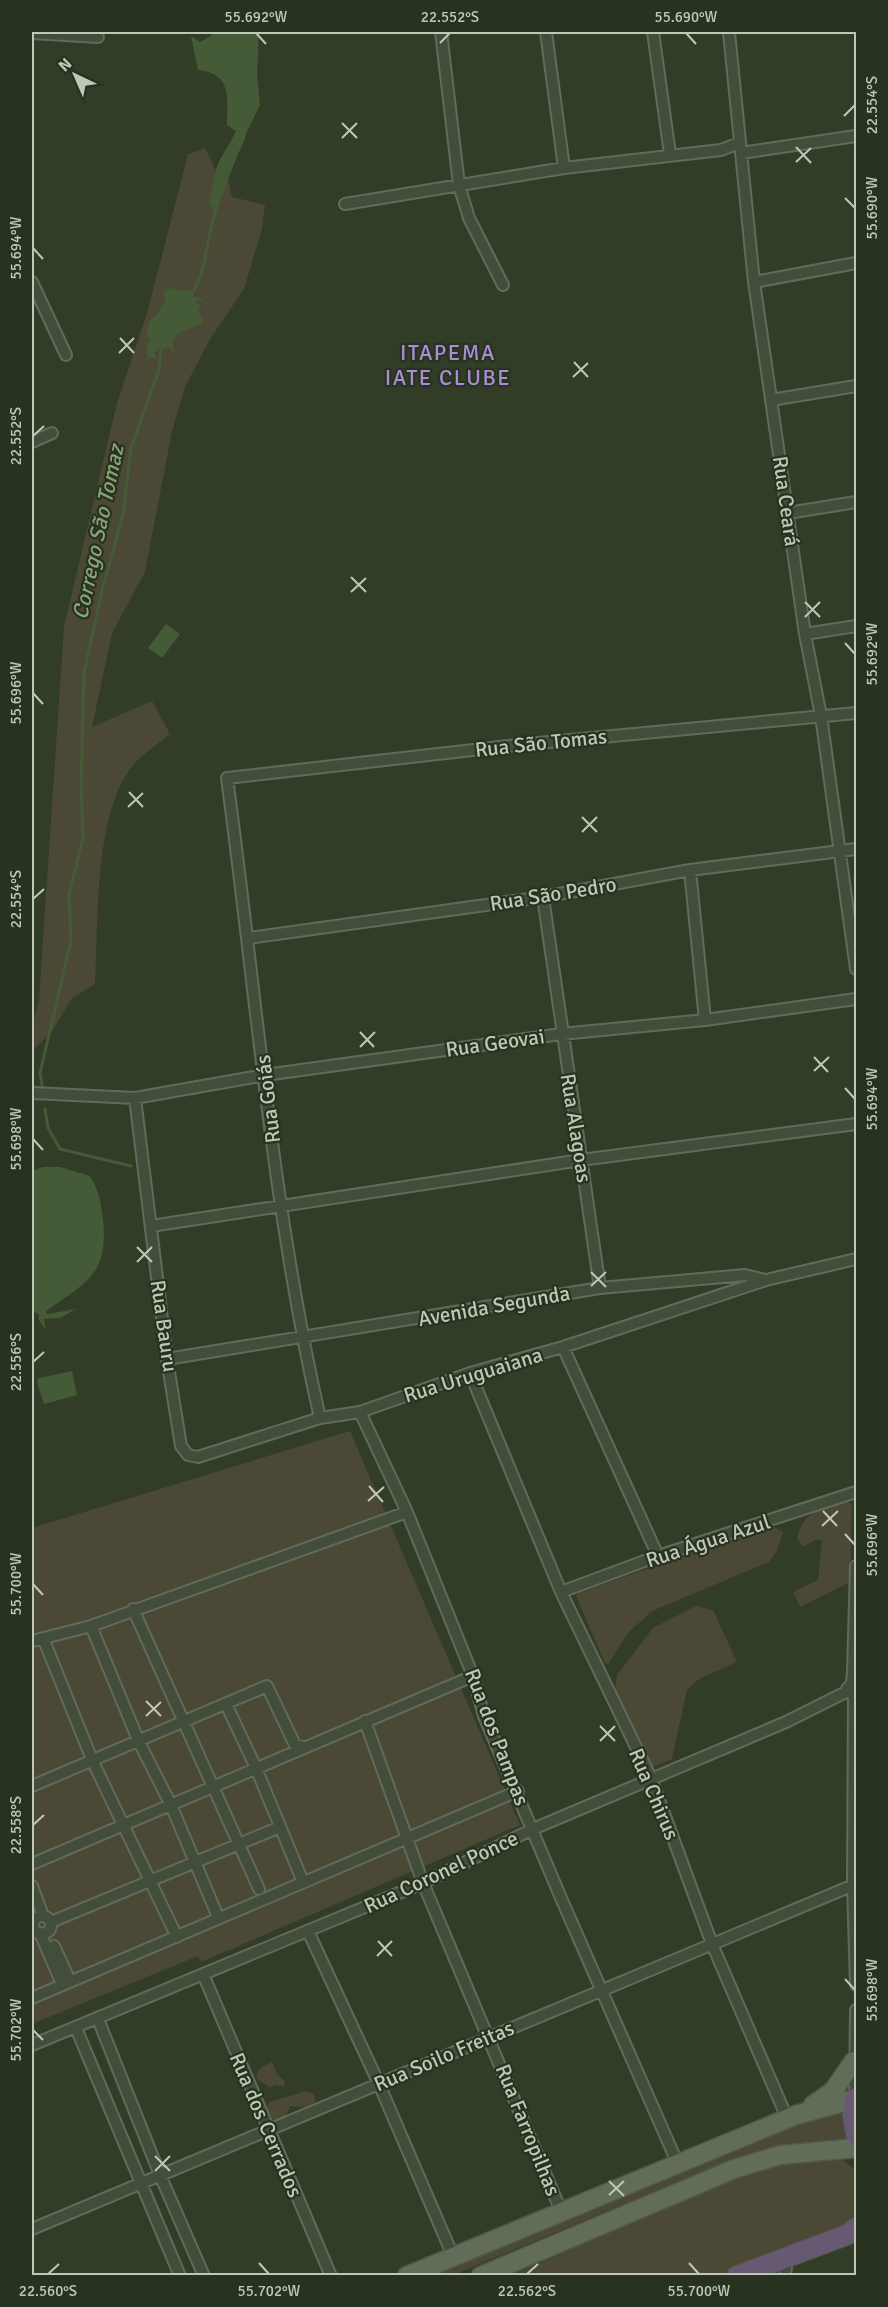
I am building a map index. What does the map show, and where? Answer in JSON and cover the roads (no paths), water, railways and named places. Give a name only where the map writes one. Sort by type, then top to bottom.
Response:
[{"type":"highway","points":[[856,2098],[853,2116],[856,2134]]},
{"type":"highway","points":[[737,2276],[836,2239],[856,2228]]},
{"type":"highway","points":[[836,2239],[856,2238]]},
{"type":"main road","points":[[791,2116],[832,2091],[854,2061]]},
{"type":"main road","points":[[407,2276],[791,2116],[856,2098]]},
{"type":"main road","points":[[481,2276],[734,2169],[780,2155],[856,2148]]},
{"type":"street","points":[[441,32],[459,185],[469,218],[503,285]]},
{"type":"street","points":[[546,32],[564,168]]},
{"type":"street","points":[[653,32],[670,154]]},
{"type":"street","name":"Rua Ceará","points":[[729,32],[754,282],[805,634],[821,716],[856,969]]},
{"type":"street","points":[[32,33],[98,38]]},
{"type":"street","points":[[345,204],[564,168],[670,154],[856,136]]},
{"type":"street","points":[[754,282],[856,263]]},
{"type":"street","points":[[32,282],[66,355]]},
{"type":"street","points":[[771,400],[856,386]]},
{"type":"street","points":[[32,442],[52,433]]},
{"type":"street","points":[[788,513],[856,502]]},
{"type":"street","points":[[805,634],[856,626]]},
{"type":"street","name":"Rua São Tomas","points":[[227,778],[517,745],[856,713]]},
{"type":"street","name":"Rua Goiás","points":[[227,778],[281,1204],[302,1338],[320,1418]]},
{"type":"street","name":"Rua São Pedro","points":[[249,938],[543,897],[690,870],[856,849]]},
{"type":"street","points":[[690,870],[705,1020]]},
{"type":"street","name":"Rua Alagoas","points":[[543,897],[561,1034],[600,1288]]},
{"type":"street","name":"Rua Geovai","points":[[32,1092],[135,1098],[265,1075],[561,1034],[705,1020],[856,999]]},
{"type":"street","name":"Rua Bauru","points":[[135,1098],[167,1359],[182,1446]]},
{"type":"street","points":[[151,1226],[281,1204],[581,1160],[856,1124]]},
{"type":"street","name":"Avenida Segunda","points":[[167,1359],[600,1288],[745,1275],[766,1280],[856,1259]]},
{"type":"street","name":"Rua Uruguaiana","points":[[182,1446],[188,1455],[198,1457],[320,1418],[360,1412],[470,1373],[563,1347],[766,1280]]},
{"type":"street","points":[[563,1347],[658,1556]]},
{"type":"street","name":"Rua Chirus","points":[[470,1373],[561,1592],[651,1778],[712,1944],[791,2116]]},
{"type":"street","name":"Rua dos Pampas","points":[[360,1412],[407,1512],[473,1676],[484,1716],[677,2162]]},
{"type":"street","name":"Rua Água Azul","points":[[561,1592],[658,1556],[856,1492]]},
{"type":"street","points":[[32,1641],[91,1626],[407,1512]]},
{"type":"street","points":[[856,1566],[853,1689],[856,1985]]},
{"type":"street","points":[[133,1609],[259,1889]]},
{"type":"street","points":[[91,1626],[139,1742],[171,1805],[218,1917]]},
{"type":"street","points":[[43,1638],[93,1762],[152,1880],[177,1937]]},
{"type":"street","points":[[32,1864],[473,1676]]},
{"type":"street","points":[[32,1786],[93,1762],[267,1686],[296,1746],[304,1747]]},
{"type":"street","name":"Rua Coronel Ponce","points":[[32,2046],[423,1883],[533,1829],[786,1722],[853,1689]]},
{"type":"street","points":[[226,1704],[256,1768],[303,1882]]},
{"type":"street","name":"Rua Farropilhas","points":[[365,1721],[423,1883],[561,2211]]},
{"type":"street","points":[[32,1998],[518,1791]]},
{"type":"street","points":[[39,1924],[280,1827]]},
{"type":"street","name":"Rua Soilo Freitas","points":[[32,2229],[855,1884]]},
{"type":"street","points":[[32,1886],[39,1924],[66,1983]]},
{"type":"street","points":[[308,1931],[379,2084],[453,2256]]},
{"type":"street","name":"Rua dos Cerrados","points":[[203,1974],[331,2276]]},
{"type":"street","points":[[856,2010],[854,2061],[856,2098]]},
{"type":"street","points":[[98,2019],[160,2175],[204,2276]]},
{"type":"street","points":[[76,2028],[180,2276]]},
{"type":"street","points":[[785,2276],[787,2256]]},
{"type":"waterway","name":"Corrego São Tomaz","points":[[188,300],[199,280],[217,206],[244,137]]},
{"type":"waterway","name":"Corrego São Tomaz","points":[[43,1091],[40,1073],[71,941],[69,895],[83,838],[81,785],[84,673],[103,587],[123,515],[131,448],[159,370],[161,346]]},
{"type":"waterway","name":"Corrego São Tomaz","points":[[45,1109],[48,1128],[60,1149],[131,1166]]},
{"type":"district","name":"ITAPEMA IATE CLUBE","points":[[448,364]]}]
